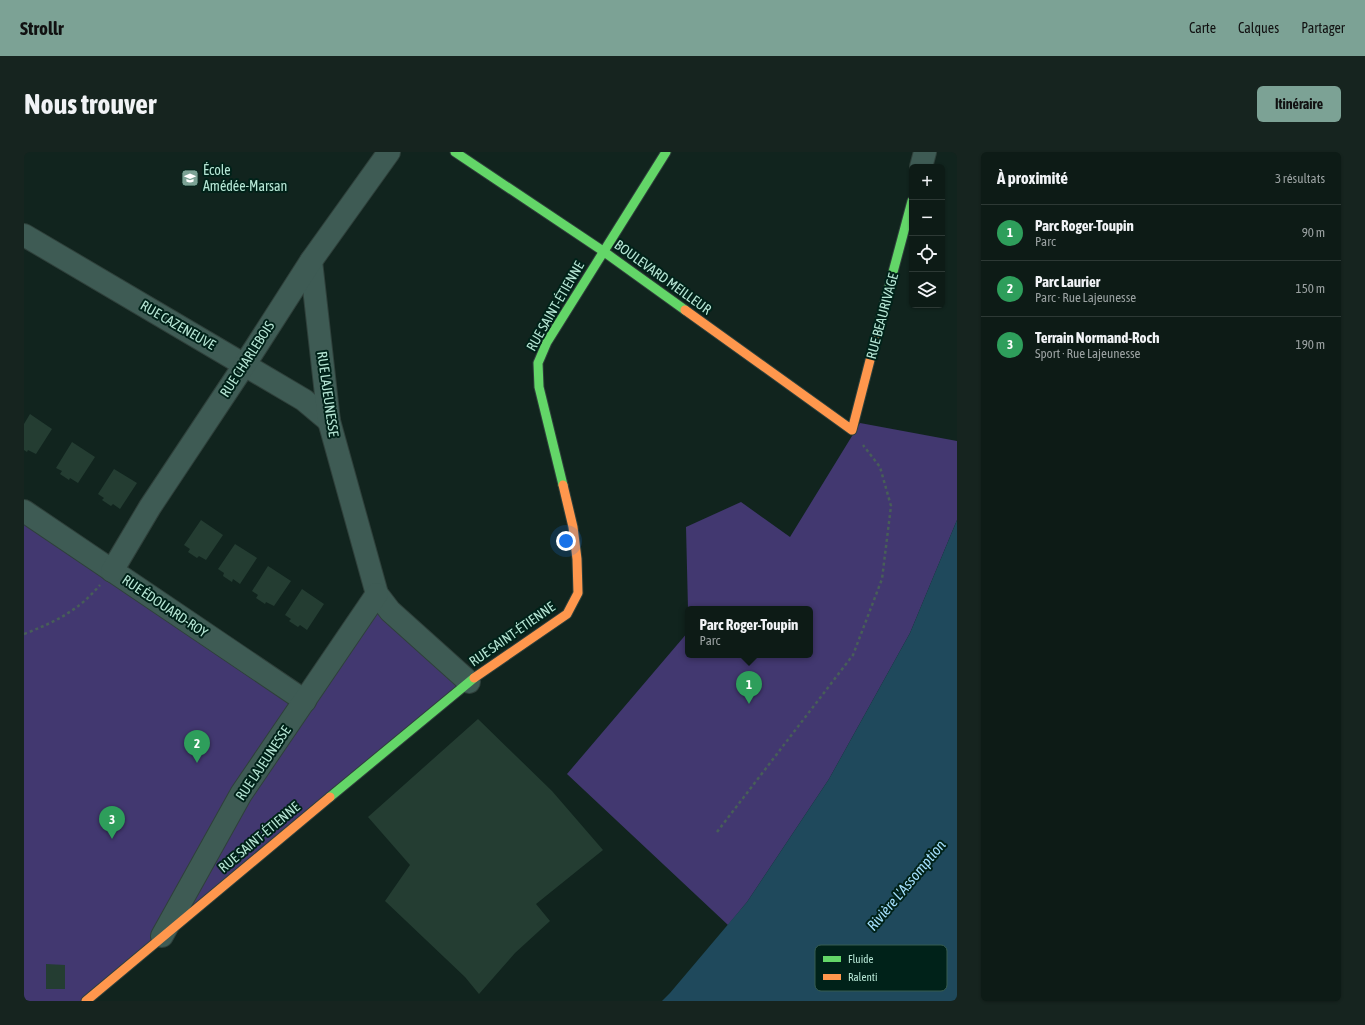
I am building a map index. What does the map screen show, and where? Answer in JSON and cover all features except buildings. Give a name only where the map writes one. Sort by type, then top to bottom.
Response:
[{"type":"street","name":"RUE CHARLEBOIS","points":[[112,571],[150,507],[311,261],[388,152]]},
{"type":"street","name":"BOULEVARD MEILLEUR","points":[[455,152],[603,251],[852,430]]},
{"type":"street","name":"RUE SAINT-ÉTIENNE","points":[[86,1001],[294,826],[469,682],[567,614],[578,593],[577,559],[573,527],[539,387],[538,362],[547,342],[666,152]]},
{"type":"street","points":[[922,164],[925,152]]},
{"type":"street","name":"RUE BEAURIVAGE","points":[[852,430],[909,212]]},
{"type":"street","name":"RUE CAZENEUVE","points":[[24,235],[245,364],[304,400],[329,421]]},
{"type":"street","name":"RUE LAJEUNESSE","points":[[311,261],[329,421],[377,594],[390,612],[469,682]]},
{"type":"street","name":"RUE ÉDOUARD-ROY","points":[[24,511],[305,701]]},
{"type":"street","name":"RUE LAJEUNESSE","points":[[160,939],[242,794],[377,594]]},
{"type":"path","points":[[717,832],[853,655],[882,579],[891,506],[880,467],[852,430]]},
{"type":"path","points":[[24,634],[64,617],[89,598],[112,571]]},
{"type":"shaded area","points":[[860,423],[957,441],[957,520],[910,633],[829,779],[747,902],[728,925],[567,774],[685,636],[685,658],[813,658],[813,606],[688,606],[686,527],[741,502],[790,537]]},
{"type":"shaded area","points":[[24,511],[305,701],[377,594],[469,682],[86,1001],[24,1001]]},
{"type":"water","name":"Rivière L'Assomption","points":[[957,520],[957,1001],[662,1001],[747,902],[829,779],[910,633]]},
{"type":"traffic: fast","points":[[455,152],[603,251],[685,310]]},
{"type":"traffic: fast","points":[[563,485],[539,387],[538,363],[547,342],[666,152]]},
{"type":"traffic: fast","points":[[885,302],[909,212]]},
{"type":"traffic: fast","points":[[330,797],[474,678]]},
{"type":"traffic: slow","points":[[685,310],[852,430],[885,302]]},
{"type":"traffic: slow","points":[[474,678],[567,614],[578,593],[577,559],[573,527],[563,485]]},
{"type":"traffic: slow","points":[[86,1001],[330,797]]},
{"type":"place","name":"École Amédée-Marsan","points":[[190,178]]},
{"type":"place","name":"Parc Roger-Toupin","points":[[749,704]]},
{"type":"place","name":"Parc Laurier","points":[[197,763]]},
{"type":"place","name":"Terrain Normand-Roch","points":[[112,839]]}]
